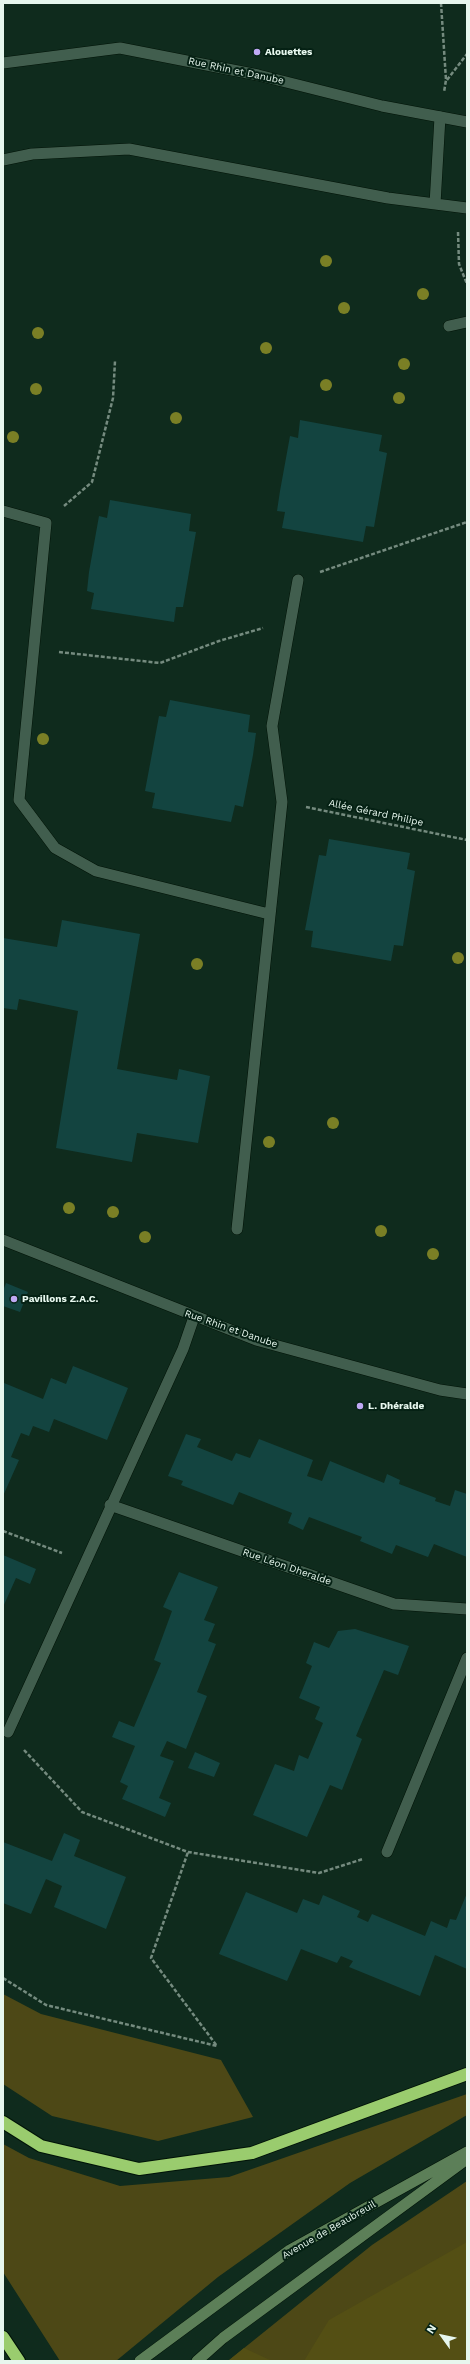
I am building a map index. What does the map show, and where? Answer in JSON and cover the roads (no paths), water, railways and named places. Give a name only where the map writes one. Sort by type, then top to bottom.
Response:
[{"type":"highway","points":[[3,2122],[41,2146],[139,2169],[252,2153],[467,2074]]},
{"type":"highway","points":[[3,2337],[19,2361]]},
{"type":"main road","name":"Avenue de Beaubreuil","points":[[140,2361],[290,2250],[467,2152]]},
{"type":"main road","name":"Avenue de Beaubreuil","points":[[197,2361],[223,2338],[467,2159]]},
{"type":"street","name":"Rue Rhin et Danube","points":[[3,63],[120,48],[258,75],[382,106],[467,122]]},
{"type":"street","points":[[435,204],[440,116]]},
{"type":"street","points":[[3,160],[32,154],[129,149],[380,197],[462,206]]},
{"type":"street","points":[[450,326],[467,322]]},
{"type":"street","points":[[3,511],[46,523],[19,800],[55,848],[96,871],[269,914]]},
{"type":"street","points":[[237,1229],[282,802],[272,726],[298,580]]},
{"type":"street","name":"Rue Rhin et Danube","points":[[3,1240],[194,1317],[256,1340],[440,1390],[467,1394]]},
{"type":"street","points":[[8,1732],[110,1505],[183,1349],[194,1317]]},
{"type":"street","name":"Rue Léon Dheralde","points":[[110,1505],[394,1604],[467,1609]]},
{"type":"street","points":[[387,1852],[467,1658]]},
{"type":"place","name":"Alouettes","points":[[257,52]]},
{"type":"place","name":"Pavillons Z.A.C.","points":[[14,1299]]},
{"type":"place","name":"L. Dhéralde","points":[[360,1406]]}]
